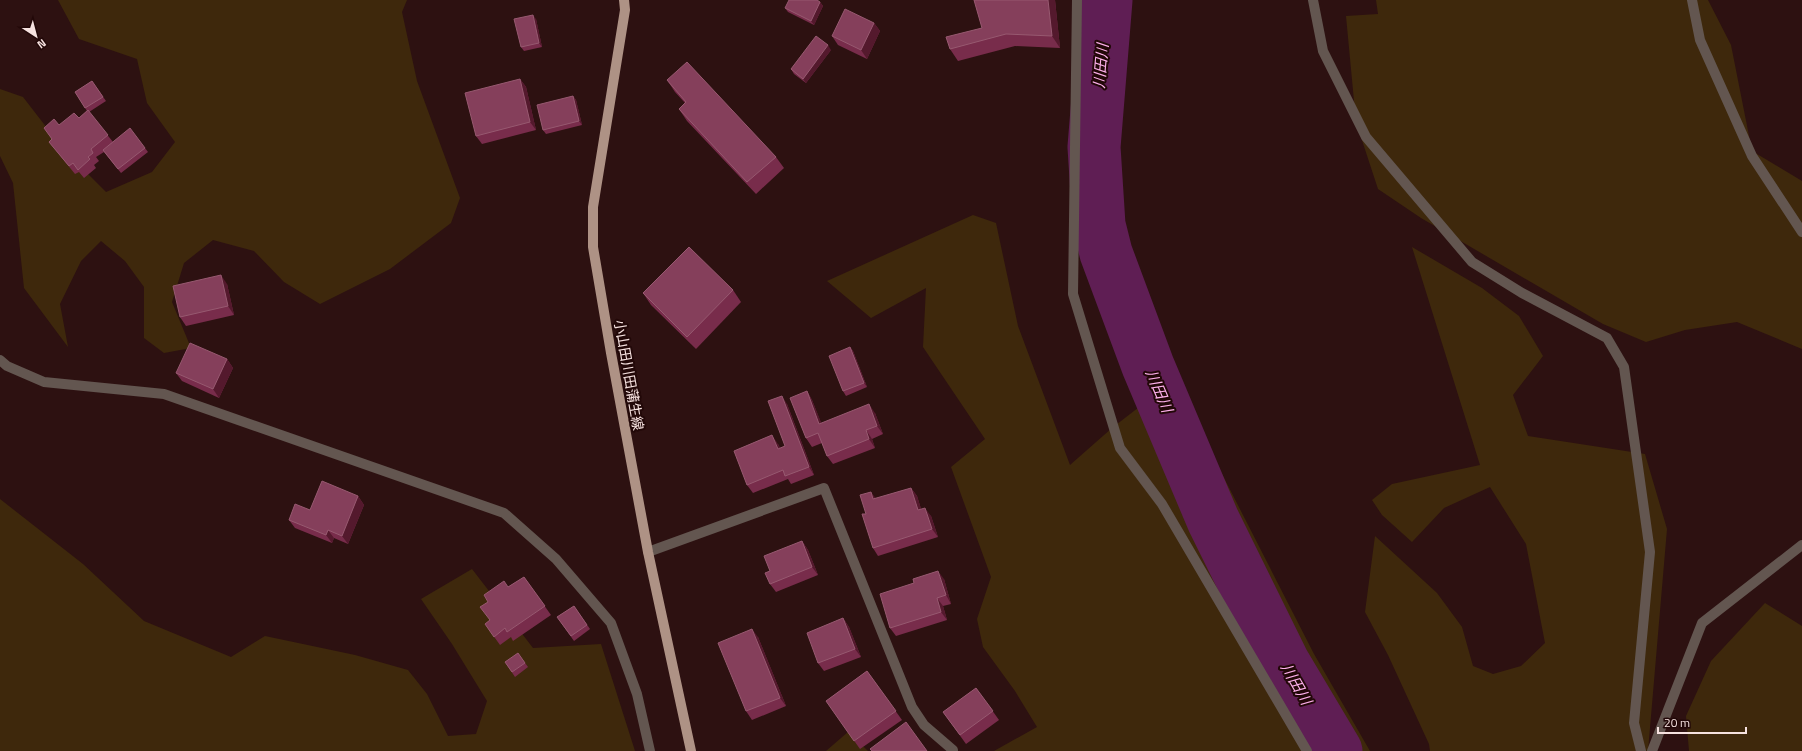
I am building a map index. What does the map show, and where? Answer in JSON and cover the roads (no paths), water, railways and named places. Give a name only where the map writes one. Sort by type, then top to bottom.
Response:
[{"type":"main road","name":"小山田川田蒲生線","points":[[624,0],[625,10],[593,207],[594,247],[611,353],[648,552],[690,751]]},
{"type":"street","points":[[1076,0],[1073,294],[1120,448],[1162,504],[1307,751]]},
{"type":"street","points":[[1313,0],[1323,51],[1366,137],[1442,227],[1472,262],[1522,293],[1607,338],[1624,367],[1650,552],[1634,723],[1641,751]]},
{"type":"street","points":[[1692,0],[1700,40],[1752,156],[1802,232]]},
{"type":"street","points":[[0,360],[7,366],[44,382],[164,394],[504,513],[556,559],[611,623],[637,694],[650,751]]},
{"type":"street","points":[[648,552],[824,488],[912,707],[924,725],[953,750]]},
{"type":"street","points":[[1652,751],[1702,623],[1802,545]]},
{"type":"waterway","name":"川田川","points":[[1106,0],[1094,147],[1099,225],[1106,253],[1148,366],[1213,520],[1283,662],[1336,751]]}]
